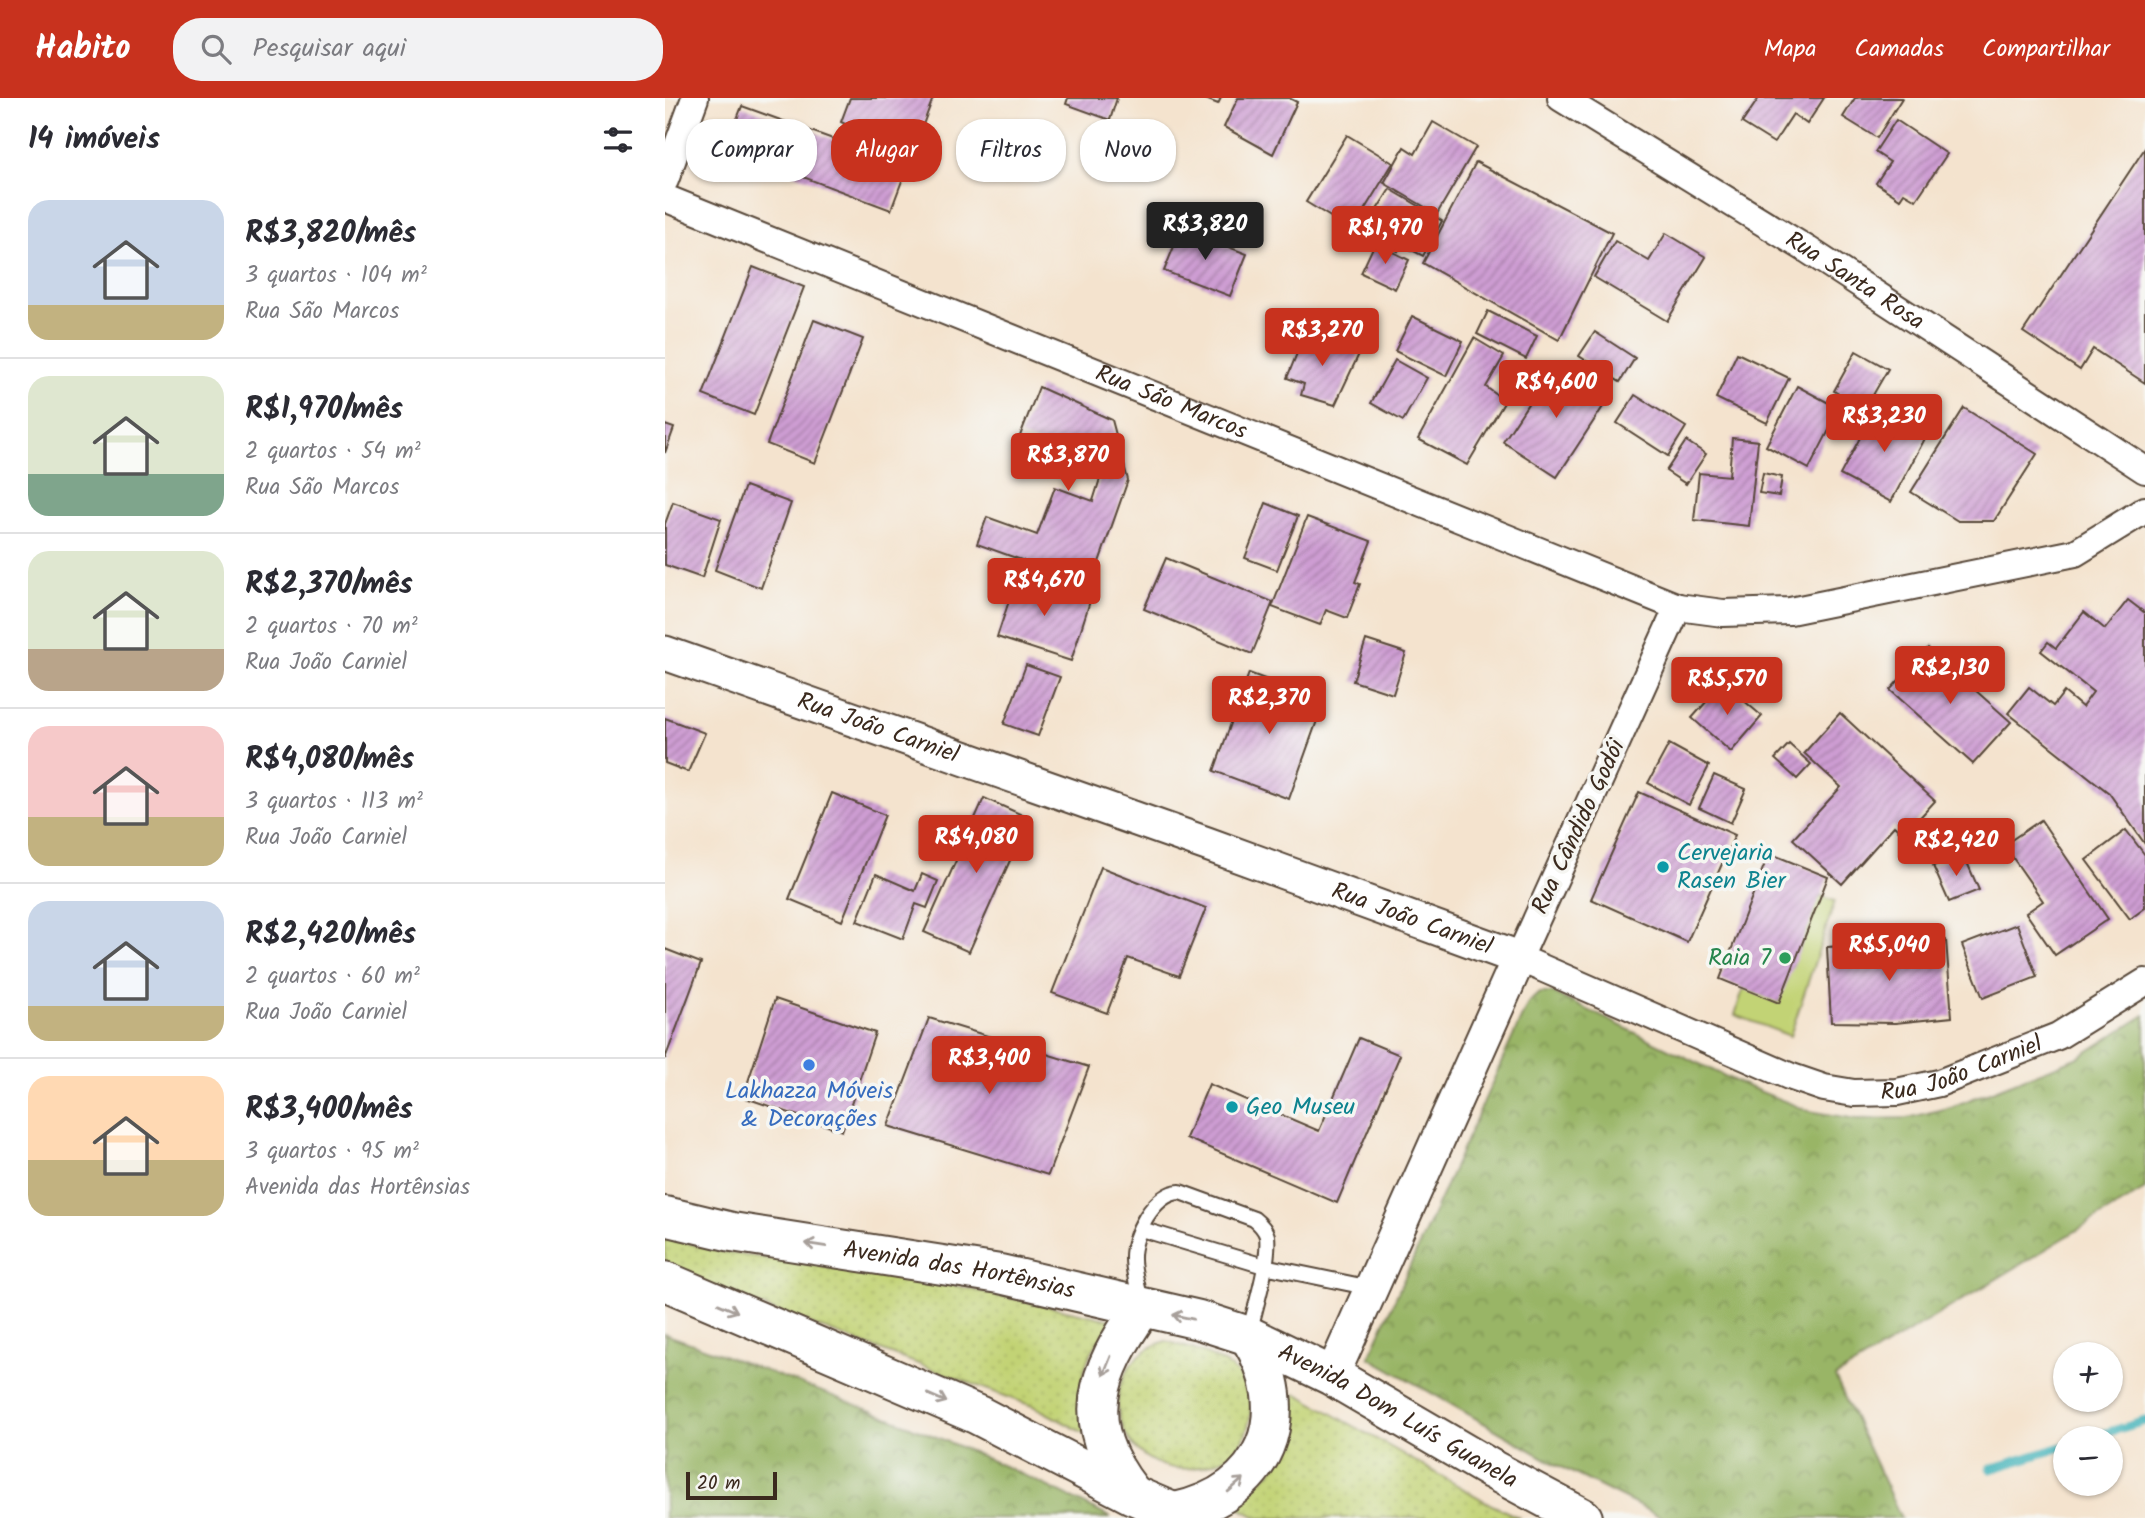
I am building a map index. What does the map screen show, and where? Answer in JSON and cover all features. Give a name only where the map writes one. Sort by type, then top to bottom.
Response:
[{"type":"main road","name":"Avenida das Hortênsias","points":[[665,1216],[731,1232],[1000,1274],[1249,1336]]},
{"type":"main road","points":[[665,1281],[978,1415],[1133,1495],[1181,1515],[1224,1495],[1243,1479],[1259,1458],[1269,1434],[1273,1408],[1271,1383],[1263,1358],[1249,1336]]},
{"type":"main road","points":[[1133,1495],[1106,1454],[1098,1406],[1101,1382],[1109,1359],[1142,1308]]},
{"type":"main road","name":"Avenida Dom Luís Guanela","points":[[1249,1336],[1332,1376],[1493,1470],[1583,1518]]},
{"type":"street","points":[[665,180],[695,98]]},
{"type":"street","name":"Rua Santa Rosa","points":[[1561,98],[1808,250],[2145,470]]},
{"type":"street","name":"Rua São Marcos","points":[[665,198],[1678,607]]},
{"type":"street","points":[[1678,607],[1723,613],[1790,611],[2075,553],[2145,510]]},
{"type":"street","name":"Rua Cândido Godói","points":[[1332,1376],[1678,607]]},
{"type":"street","name":"Rua João Carniel","points":[[665,653],[1207,844],[1518,958],[1789,1076],[1854,1093],[1897,1093],[1939,1083],[2057,1036],[2145,982]]},
{"type":"lane","points":[[1142,1308],[1133,1259],[1141,1228],[1158,1202],[1169,1193],[1180,1192],[1254,1219],[1267,1236],[1264,1266],[1249,1336]]},
{"type":"lane","points":[[1141,1228],[1264,1266],[1371,1288]]},
{"type":"green space","name":"Raia 7","points":[[1778,879],[1835,901],[1790,1036],[1735,1015]]},
{"type":"green space","points":[[1539,993],[1553,993],[1739,1083],[1809,1111],[1857,1119],[1908,1118],[1951,1107],[2079,1057],[2145,1015],[2145,1189],[1835,1377],[1901,1518],[1663,1518],[1555,1464],[1369,1357],[1528,1003]]},
{"type":"green space","points":[[665,1237],[722,1252],[943,1283],[1120,1322],[1105,1334],[1088,1359],[1082,1400],[1084,1433],[1035,1407],[715,1289],[665,1266]]},
{"type":"green space","points":[[665,1334],[947,1441],[1111,1518],[665,1518]]},
{"type":"green space","points":[[1166,1341],[1198,1351],[1229,1366],[1240,1376],[1248,1389],[1251,1404],[1248,1427],[1239,1447],[1227,1457],[1192,1468],[1162,1465],[1139,1451],[1124,1430],[1118,1405],[1123,1380],[1138,1357]]},
{"type":"green space","points":[[1296,1393],[1492,1505],[1520,1518],[1258,1518],[1230,1503],[1271,1472],[1284,1449]]},
{"type":"building","points":[[850,98],[933,98],[925,119],[842,119]]},
{"type":"building","points":[[1068,98],[1117,98],[1110,119],[1066,104]]},
{"type":"building","points":[[1203,98],[1221,98],[1218,104]]},
{"type":"building","points":[[1238,98],[1289,98],[1297,102],[1273,154],[1224,127]]},
{"type":"building","points":[[1759,98],[1824,98],[1807,124],[1793,114],[1774,143],[1742,123]]},
{"type":"building","points":[[1855,98],[1902,98],[1877,138],[1843,117]]},
{"type":"building","points":[[742,106],[778,119],[737,119]]},
{"type":"building","points":[[1896,120],[1947,154],[1916,200],[1904,193],[1900,199],[1876,183],[1890,162],[1875,152]]},
{"type":"building","points":[[1433,122],[1476,147],[1437,214],[1384,183],[1404,147],[1415,154]]},
{"type":"building","points":[[817,133],[831,138],[831,182],[902,182],[891,210],[816,182]]},
{"type":"building","points":[[1347,135],[1393,163],[1352,230],[1306,202]]},
{"type":"building","points":[[2145,148],[2145,383],[2093,349],[2080,370],[2023,332]]},
{"type":"building","points":[[1476,162],[1612,233],[1559,340],[1423,263]]},
{"type":"building","points":[[1390,189],[1424,209],[1398,251],[1364,230]]},
{"type":"building","points":[[1427,212],[1442,221],[1423,256],[1406,247]]},
{"type":"building","points":[[1181,229],[1247,254],[1230,296],[1164,271]]},
{"type":"building","points":[[1666,233],[1706,257],[1667,321],[1594,277],[1615,241],[1649,261]]},
{"type":"building","points":[[1375,243],[1409,260],[1395,289],[1361,273]]},
{"type":"building","points":[[753,267],[804,287],[754,415],[703,395]]},
{"type":"building","points":[[1488,311],[1537,336],[1526,359],[1477,334]]},
{"type":"building","points":[[1412,316],[1463,341],[1446,376],[1395,351]]},
{"type":"building","points":[[814,320],[863,339],[815,463],[767,444]]},
{"type":"building","points":[[1306,331],[1359,354],[1335,405],[1301,395],[1304,384],[1287,378]]},
{"type":"building","points":[[1595,332],[1635,358],[1620,382],[1579,356]]},
{"type":"building","points":[[1474,338],[1504,356],[1486,387],[1505,401],[1467,465],[1418,439]]},
{"type":"building","points":[[1856,351],[1888,369],[1865,409],[1834,391]]},
{"type":"building","points":[[1737,353],[1789,378],[1767,423],[1716,398]]},
{"type":"building","points":[[1395,360],[1427,378],[1403,421],[1371,403]]},
{"type":"building","points":[[1554,364],[1608,399],[1557,477],[1503,442]]},
{"type":"building","points":[[1797,386],[1840,409],[1809,469],[1766,446]]},
{"type":"building","points":[[1039,387],[1112,420],[1128,480],[1091,585],[977,544],[987,517],[1037,535],[1055,487],[1093,501],[1103,469],[1020,436]]},
{"type":"building","points":[[1635,395],[1686,427],[1668,456],[1617,423]]},
{"type":"building","points":[[1877,406],[1928,433],[1891,502],[1840,475]]},
{"type":"building","points":[[1964,408],[2037,454],[1994,521],[1958,521],[1911,492]]},
{"type":"building","points":[[665,425],[674,428],[665,453]]},
{"type":"building","points":[[1732,438],[1758,441],[1749,526],[1694,520],[1699,473],[1729,476]]},
{"type":"building","points":[[1686,441],[1706,454],[1686,484],[1666,471]]},
{"type":"building","points":[[1763,473],[1782,477],[1779,496],[1759,493]]},
{"type":"building","points":[[745,486],[791,503],[761,588],[715,570]]},
{"type":"building","points":[[673,502],[721,519],[702,578],[665,565],[665,524]]},
{"type":"building","points":[[1266,503],[1298,516],[1277,570],[1245,558]]},
{"type":"building","points":[[1307,517],[1371,541],[1355,582],[1360,584],[1347,618],[1326,610],[1320,625],[1272,607]]},
{"type":"building","points":[[1166,558],[1273,602],[1252,654],[1144,609]]},
{"type":"building","points":[[1018,574],[1091,598],[1071,661],[997,637]]},
{"type":"building","points":[[2128,600],[2145,613],[2145,844],[2109,793],[2008,713],[2029,687],[2053,706],[2064,692],[2082,707],[2093,692],[2041,651],[2048,642],[2056,648],[2084,612],[2105,629]]},
{"type":"building","points":[[1366,640],[1406,653],[1393,694],[1353,681]]},
{"type":"building","points":[[1928,648],[2011,722],[1973,764],[1890,690]]},
{"type":"building","points":[[1026,665],[1060,677],[1038,736],[1004,724]]},
{"type":"building","points":[[1249,673],[1324,701],[1289,799],[1214,771]]},
{"type":"building","points":[[1723,683],[1762,716],[1731,752],[1692,718]]},
{"type":"building","points":[[1840,713],[1935,801],[1904,835],[1894,826],[1842,884],[1793,839],[1841,787],[1804,753]]},
{"type":"building","points":[[665,718],[705,733],[688,772],[665,763]]},
{"type":"building","points":[[1669,744],[1709,766],[1689,805],[1648,783]]},
{"type":"building","points":[[1789,744],[1811,764],[1797,779],[1775,759]]},
{"type":"building","points":[[1714,775],[1746,789],[1731,823],[1699,808]]},
{"type":"building","name":"Cervejaria Rasen Bier","points":[[1639,792],[1735,835],[1687,942],[1591,899]]},
{"type":"building","points":[[832,793],[885,815],[842,921],[789,899]]},
{"type":"building","points":[[984,798],[1029,818],[969,952],[924,932]]},
{"type":"building","points":[[2041,820],[2108,919],[2055,955],[2026,913],[2043,901],[2004,845]]},
{"type":"building","points":[[2126,830],[2145,855],[2145,908],[2130,919],[2086,860]]},
{"type":"building","points":[[1769,853],[1828,877],[1779,1003],[1720,979]]},
{"type":"building","points":[[1963,853],[1979,890],[1949,902],[1933,866]]},
{"type":"building","points":[[1101,867],[1206,908],[1179,976],[1128,958],[1107,1013],[1052,993]]},
{"type":"building","points":[[876,874],[915,891],[922,874],[938,881],[927,908],[916,904],[903,939],[857,921]]},
{"type":"building","points":[[2017,924],[2037,977],[1983,998],[1962,945]]},
{"type":"building","points":[[1946,940],[1952,1017],[1895,1023],[1831,1022],[1827,947]]},
{"type":"building","points":[[665,949],[701,963],[665,1059]]},
{"type":"building","name":"Lakhazza Móveis & Decorações","points":[[775,999],[875,1033],[842,1131],[743,1097]]},
{"type":"building","points":[[929,1018],[1089,1067],[1048,1175],[888,1126]]},
{"type":"building","name":"Geo Museu","points":[[1359,1038],[1400,1055],[1337,1203],[1186,1138],[1209,1084],[1319,1131]]},
{"type":"waterway","points":[[2123,1428],[2145,1421]]},
{"type":"waterway","points":[[1991,1469],[2053,1450]]},
{"type":"place","name":"Cervejaria Rasen Bier","points":[[1663,867]]},
{"type":"place","name":"Raia 7","points":[[1785,958]]},
{"type":"place","name":"Lakhazza Móveis & Decorações","points":[[809,1065]]},
{"type":"place","name":"Geo Museu","points":[[1232,1107]]}]
